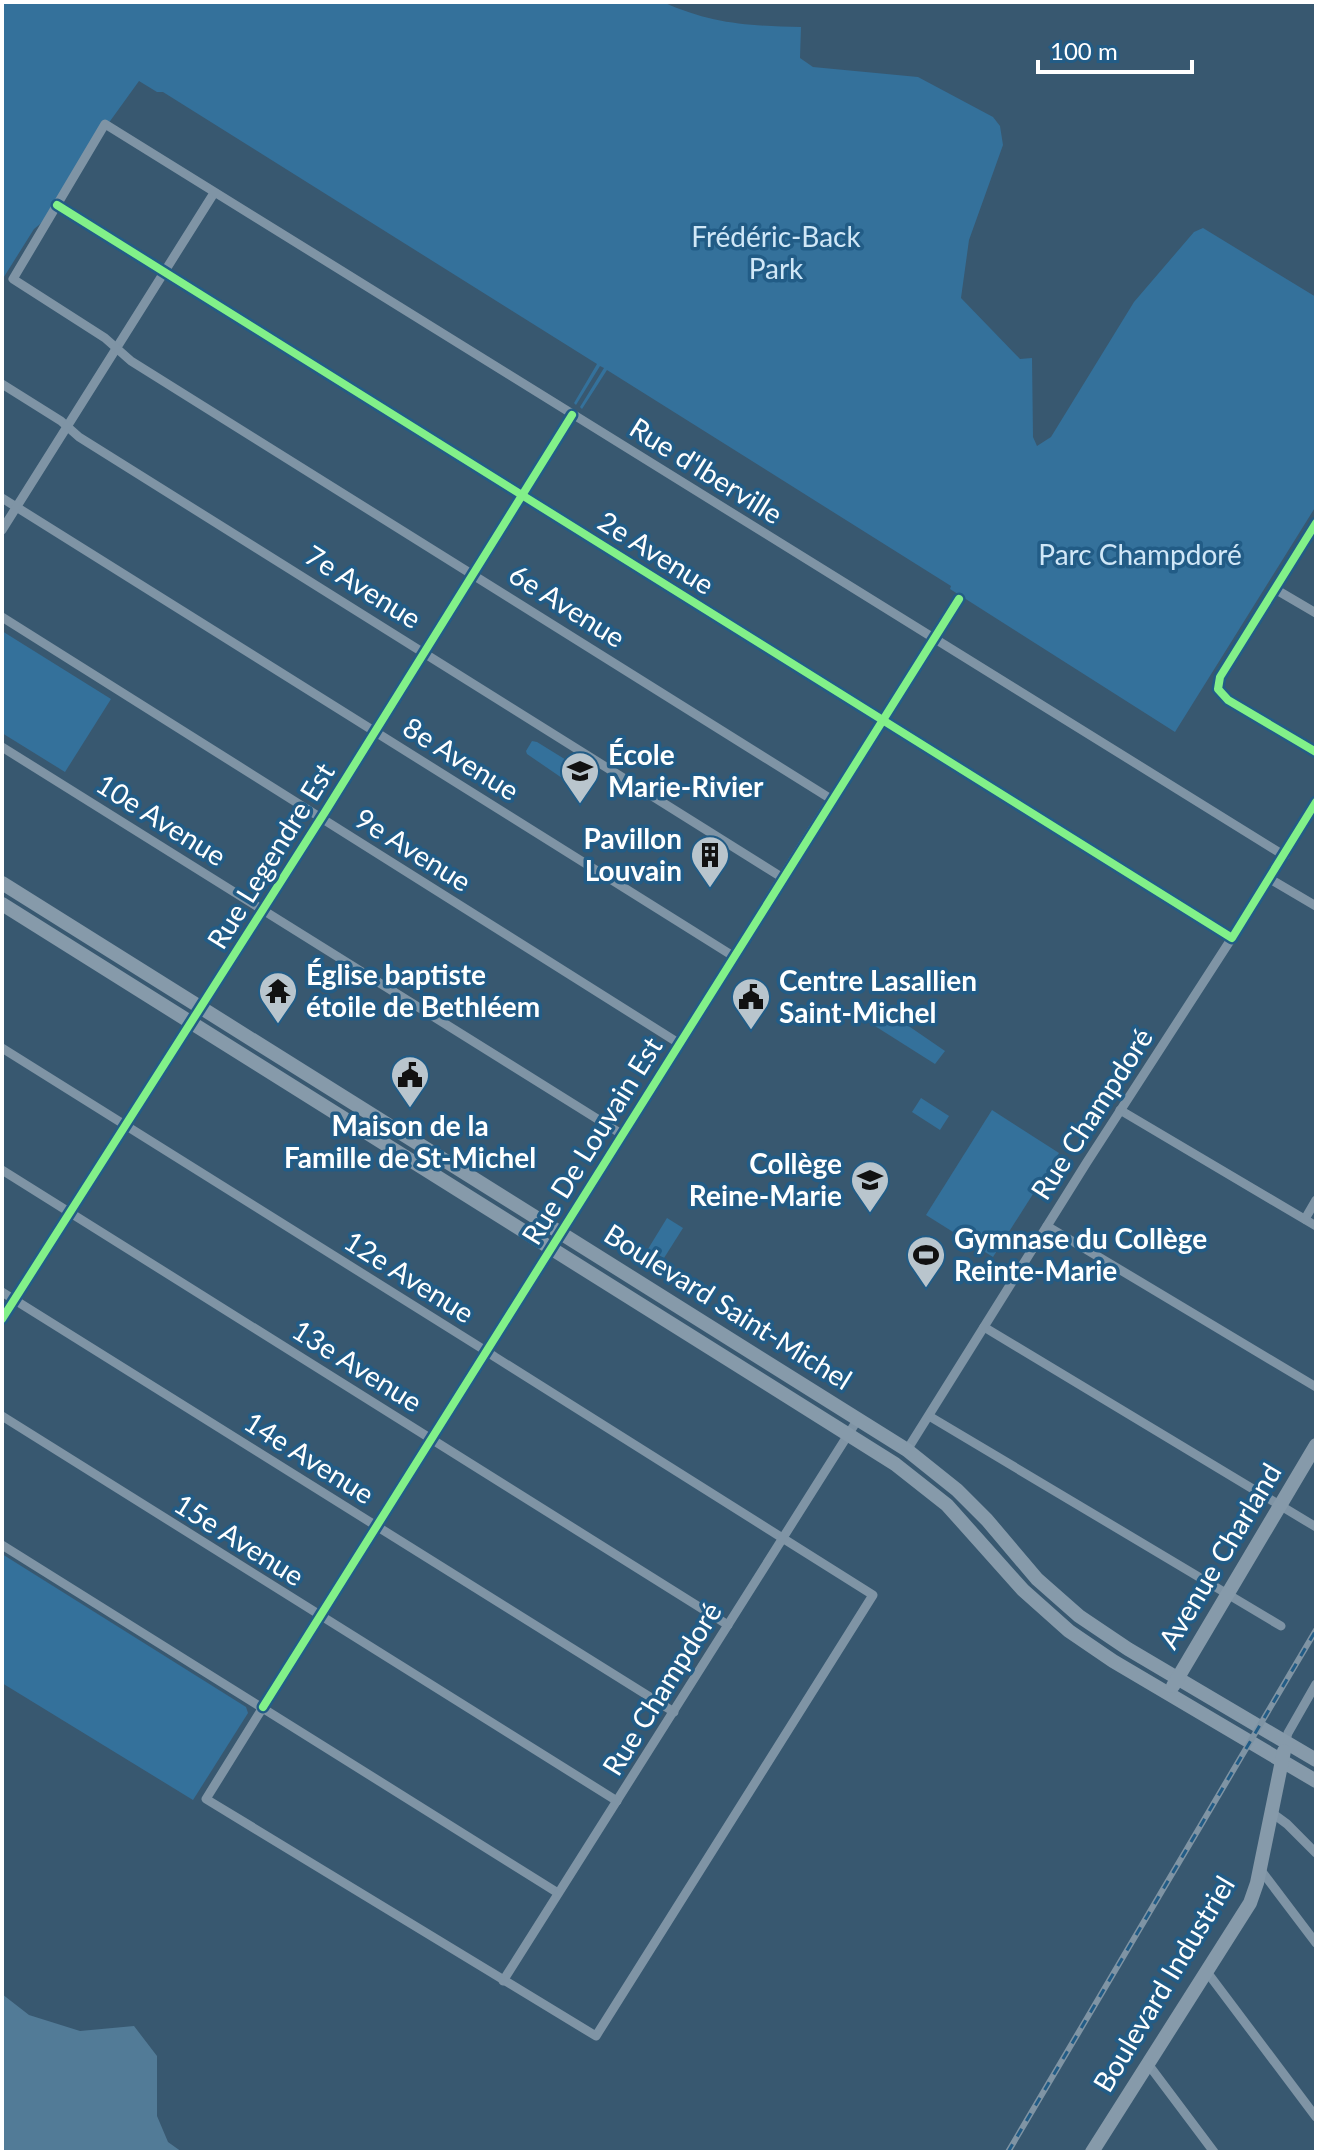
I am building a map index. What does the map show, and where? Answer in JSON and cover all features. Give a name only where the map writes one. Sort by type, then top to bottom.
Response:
[{"type":"main road","name":"Boulevard Saint-Michel","points":[[2,883],[907,1450],[942,1476],[973,1506],[1030,1572],[1062,1602],[1102,1632],[1316,1760]]},
{"type":"main road","name":"Boulevard Saint-Michel","points":[[2,904],[905,1470],[966,1524],[1023,1590],[1061,1625],[1097,1651],[1316,1781]]},
{"type":"main road","name":"Avenue Charland","points":[[1169,1693],[1316,1445]]},
{"type":"main road","name":"Boulevard Industriel","points":[[1092,2152],[1250,1903],[1260,1869],[1285,1743]]},
{"type":"street","name":"Rue d'Iberville","points":[[57,205],[105,124],[1285,856]]},
{"type":"street","points":[[2,530],[214,193]]},
{"type":"street","name":"2e Avenue","points":[[57,205],[1232,938]]},
{"type":"street","name":"6e Avenue","points":[[57,205],[13,279],[105,338],[131,361],[831,799]]},
{"type":"street","name":"7e Avenue","points":[[2,384],[79,437],[783,878]]},
{"type":"street","name":"Rue Legendre Est","points":[[2,1319],[426,652],[572,415]]},
{"type":"street","name":"8e Avenue","points":[[2,498],[733,956]]},
{"type":"street","points":[[1316,523],[1220,677],[1218,689],[1228,700],[1316,752]]},
{"type":"street","points":[[1275,589],[1316,613]]},
{"type":"street","name":"Rue De Louvain Est","points":[[503,1981],[206,1799],[959,599]]},
{"type":"street","name":"9e Avenue","points":[[2,617],[680,1044]]},
{"type":"street","name":"10e Avenue","points":[[2,747],[623,1135]]},
{"type":"street","name":"Rue Champdoré","points":[[907,1450],[1120,1110],[1285,856],[1316,802]]},
{"type":"street","points":[[1270,879],[1316,906]]},
{"type":"street","name":"12e Avenue","points":[[2,1048],[873,1595],[596,2036],[503,1981]]},
{"type":"street","points":[[1120,1110],[1316,1226]]},
{"type":"street","name":"13e Avenue","points":[[2,1170],[728,1625]]},
{"type":"street","points":[[1305,1219],[1316,1200]]},
{"type":"street","points":[[1047,1226],[1316,1387]]},
{"type":"street","name":"14e Avenue","points":[[2,1292],[674,1712]]},
{"type":"street","points":[[984,1327],[1316,1527]]},
{"type":"street","name":"15e Avenue","points":[[2,1416],[617,1801]]},
{"type":"street","points":[[929,1416],[1281,1626]]},
{"type":"street","name":"Rue Champdoré","points":[[503,1981],[858,1419]]},
{"type":"street","points":[[2,1545],[558,1893]]},
{"type":"street","points":[[1285,1743],[1316,1684]]},
{"type":"street","points":[[1272,1813],[1316,1853]]},
{"type":"street","points":[[1260,1869],[1316,1943]]},
{"type":"street","points":[[1207,1972],[1316,2117]]},
{"type":"street","points":[[1148,2064],[1214,2152]]},
{"type":"green space","name":"Frédéric-Back Park","points":[[2,2],[663,2],[698,15],[731,22],[801,27],[800,58],[813,67],[918,77],[993,117],[1000,126],[1003,145],[969,240],[961,298],[1020,359],[1032,358],[1033,437],[1037,446],[1051,437],[1134,302],[1194,232],[1203,228],[1316,297],[1316,506],[1175,732],[950,589],[951,586],[607,370],[582,409],[580,407],[604,368],[600,366],[576,405],[574,403],[597,364],[163,92],[157,92],[139,81],[95,142],[50,216],[34,229],[2,280]]},
{"type":"green space","points":[[2,631],[111,699],[65,772],[2,733]]},
{"type":"green space","points":[[532,741],[571,763],[562,778],[527,754]]},
{"type":"green space","points":[[878,1005],[945,1051],[935,1064],[867,1021]]},
{"type":"green space","points":[[921,1098],[949,1116],[940,1130],[912,1112]]},
{"type":"green space","points":[[992,1110],[1059,1153],[993,1257],[926,1215]]},
{"type":"green space","points":[[667,1218],[683,1228],[664,1258],[648,1249]]},
{"type":"green space","points":[[2,1554],[246,1707],[248,1713],[193,1800],[2,1683]]},
{"type":"shaded area","points":[[2,1994],[29,2015],[80,2031],[134,2026],[157,2056],[157,2116],[168,2142],[182,2152],[2,2152]]},
{"type":"railway","points":[[1008,2152],[1316,1630]]},
{"type":"cycle path","points":[[57,205],[1232,938],[1316,802]]},
{"type":"cycle path","points":[[2,1319],[325,812],[572,415]]},
{"type":"cycle path","points":[[1316,523],[1220,677],[1218,689],[1228,700],[1316,752]]},
{"type":"cycle path","points":[[263,1707],[959,599]]},
{"type":"place","name":"École Marie-Rivier","points":[[580,805]]},
{"type":"place","name":"Pavillon Louvain","points":[[710,889]]},
{"type":"place","name":"Église baptiste étoile de Bethléem","points":[[278,1025]]},
{"type":"place","name":"Centre Lasallien Saint-Michel","points":[[751,1031]]},
{"type":"place","name":"Maison de la Famille de St-Michel","points":[[410,1109]]},
{"type":"place","name":"Collège Reine-Marie","points":[[870,1214]]},
{"type":"place","name":"Gymnase du Collège Reinte-Marie","points":[[926,1289]]},
{"type":"park label","name":"Parc Champdoré","points":[[1140,555]]}]
